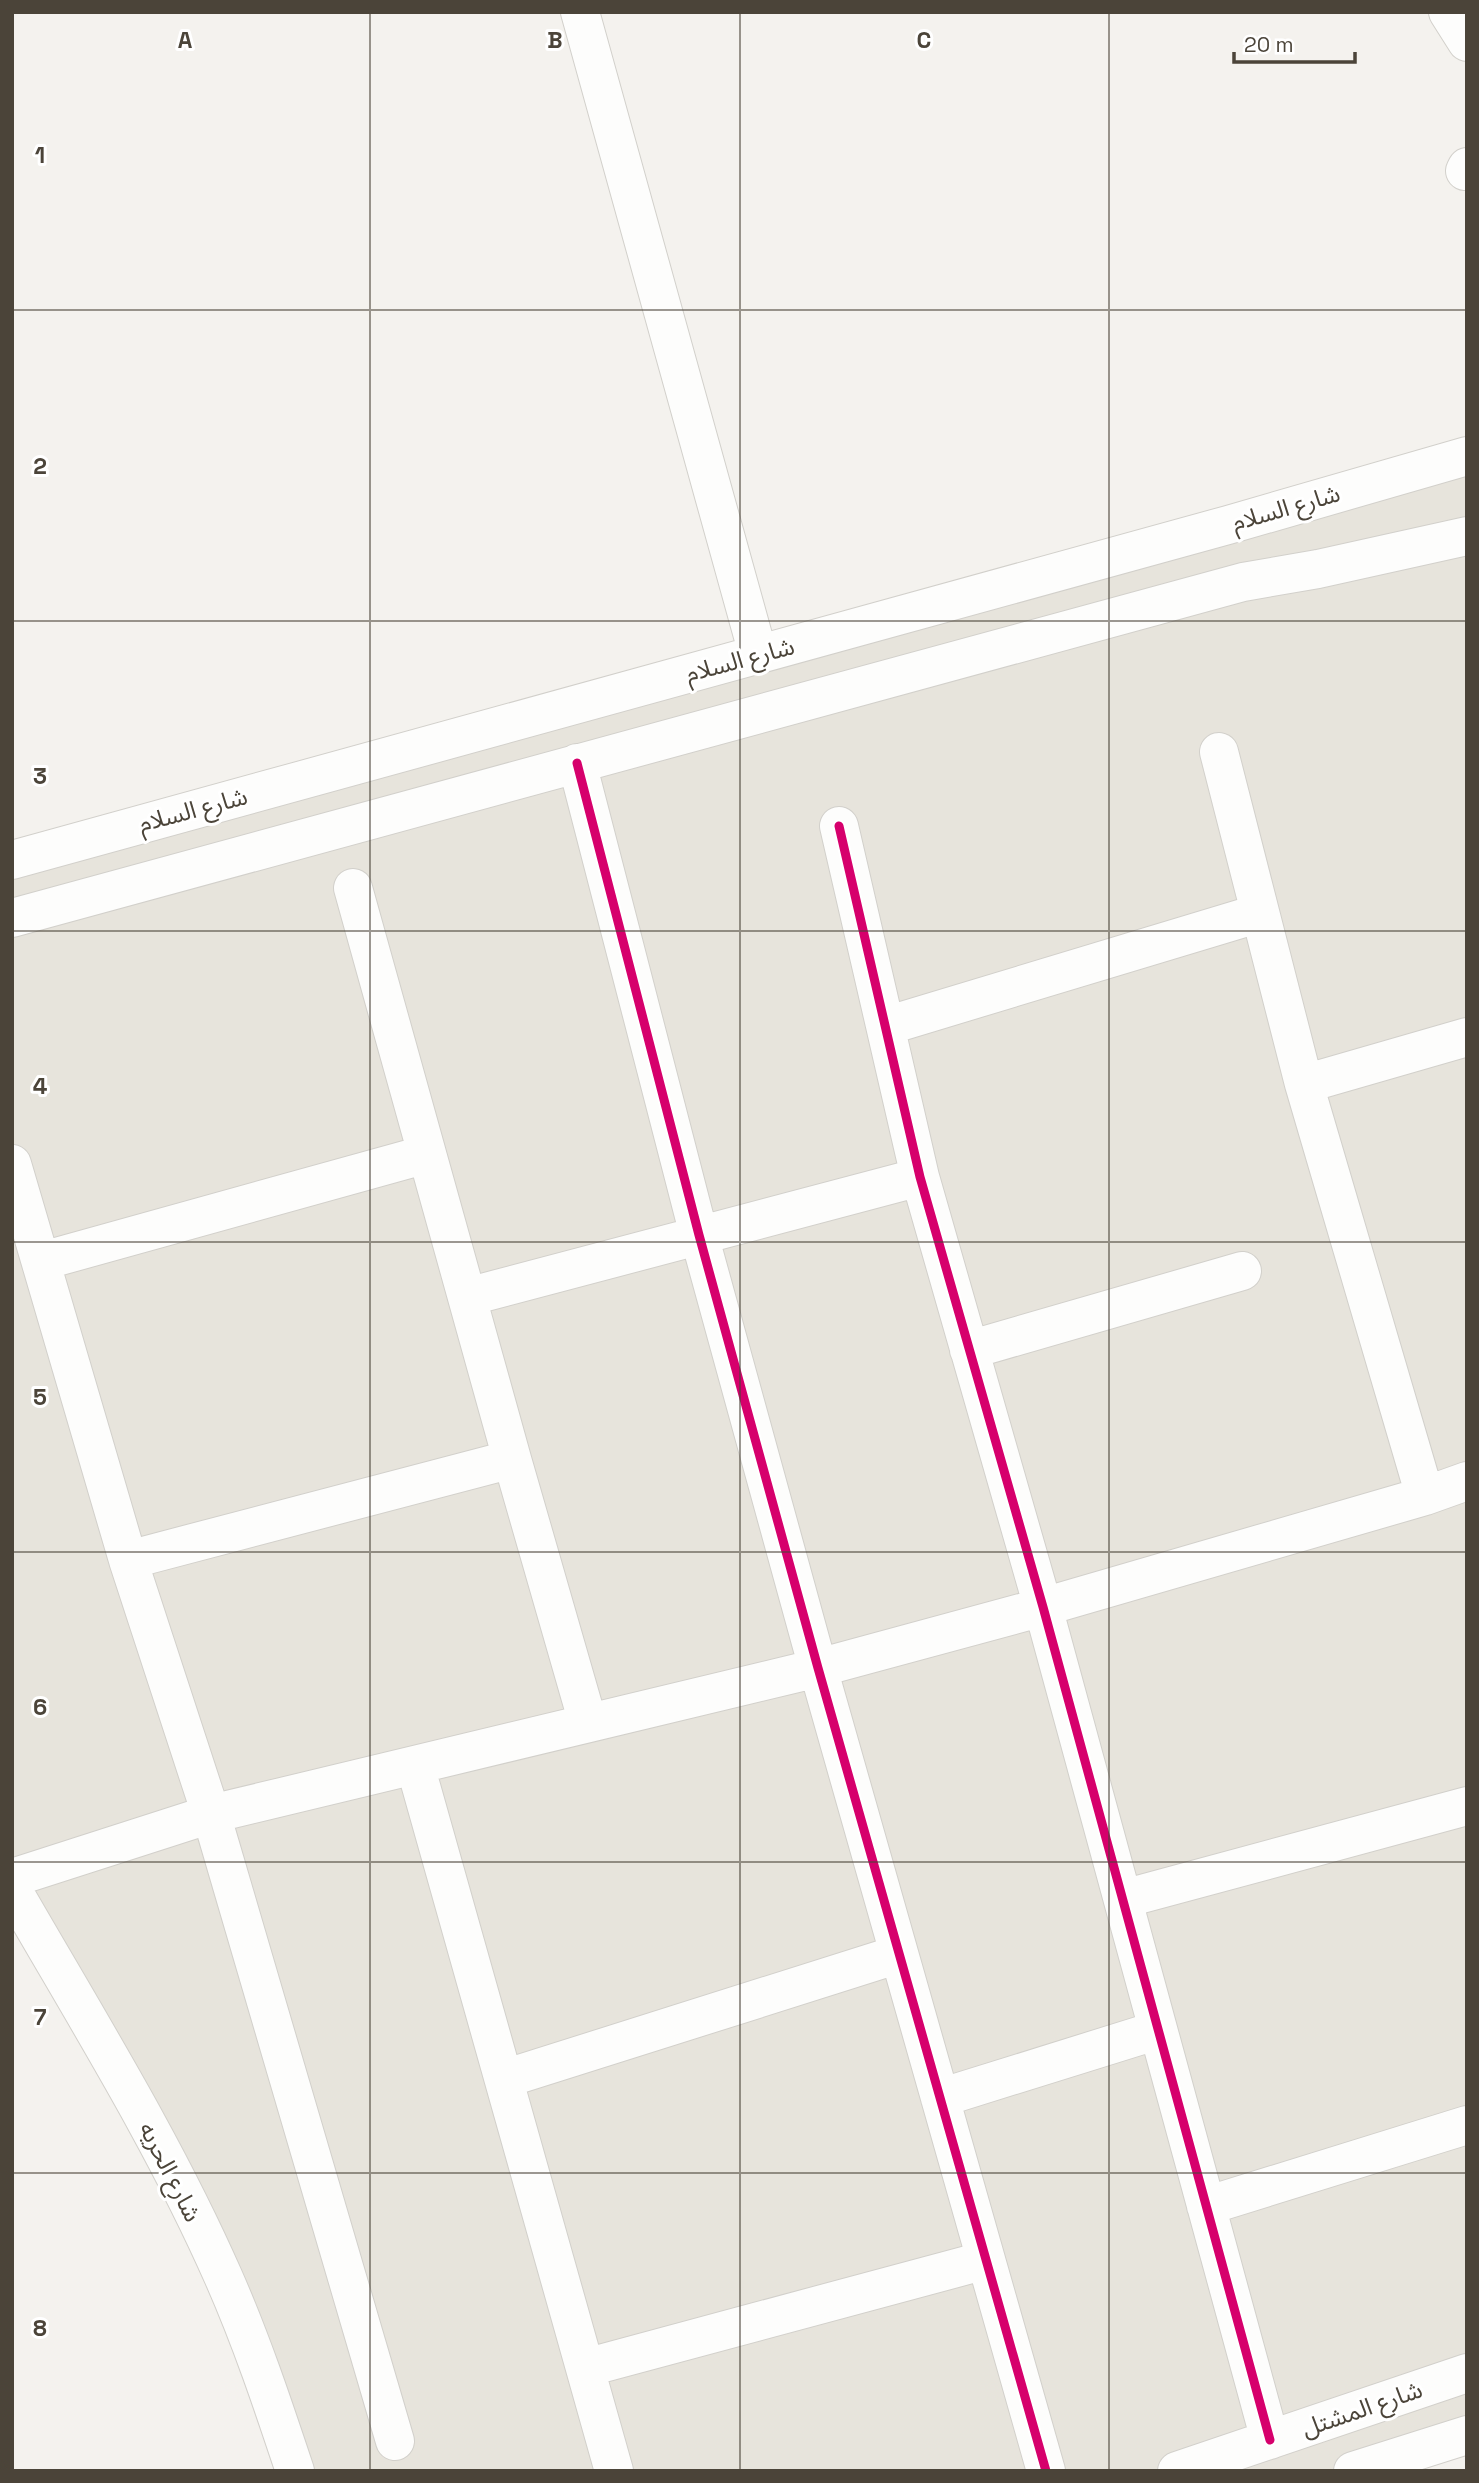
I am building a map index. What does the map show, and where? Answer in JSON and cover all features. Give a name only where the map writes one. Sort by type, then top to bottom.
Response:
[{"type":"street","points":[[580,12],[758,654]]},
{"type":"street","points":[[1448,12],[1467,43]]},
{"type":"street","name":"شارع السلام","points":[[12,860],[1228,525],[1467,456]]},
{"type":"street","points":[[1228,525],[1243,582]]},
{"type":"street","points":[[12,918],[1243,582],[1466,539]]},
{"type":"street","points":[[1219,752],[1304,1084],[1425,1496]]},
{"type":"street","points":[[577,763],[699,1235],[818,1668],[1046,2471]]},
{"type":"street","points":[[839,826],[920,1177],[1043,1606],[1270,2440]]},
{"type":"street","points":[[353,888],[588,1723]]},
{"type":"street","points":[[886,1026],[1260,913]]},
{"type":"street","points":[[1304,1084],[1467,1037]]},
{"type":"street","points":[[41,1261],[427,1154]]},
{"type":"street","points":[[12,1164],[128,1560],[211,1814],[395,2441]]},
{"type":"street","points":[[467,1297],[920,1177]]},
{"type":"street","points":[[970,1350],[1242,1271]]},
{"type":"street","points":[[128,1560],[512,1459]]},
{"type":"street","points":[[12,1878],[211,1814],[818,1668],[1425,1496],[1467,1481]]},
{"type":"street","points":[[415,1765],[614,2471]]},
{"type":"street","points":[[1123,1899],[1467,1806]]},
{"type":"street","name":"شارع الحريه","points":[[12,1889],[165,2158],[223,2276],[261,2371],[295,2471]]},
{"type":"street","points":[[504,2079],[899,1954]]},
{"type":"street","points":[[940,2098],[1158,2030]]},
{"type":"street","points":[[1206,2206],[1467,2126]]},
{"type":"street","points":[[585,2368],[986,2260]]},
{"type":"street","name":"شارع المشتل","points":[[1177,2471],[1467,2373]]},
{"type":"street","points":[[1353,2471],[1467,2435]]},
{"type":"shaded area","points":[[1467,465],[1467,2429],[1342,2471],[293,2471],[196,2238],[12,1887],[12,865]]},
{"type":"cycle path","points":[[577,763],[699,1235],[818,1668],[1046,2471]]},
{"type":"cycle path","points":[[839,826],[920,1177],[1043,1607],[1270,2440]]}]
